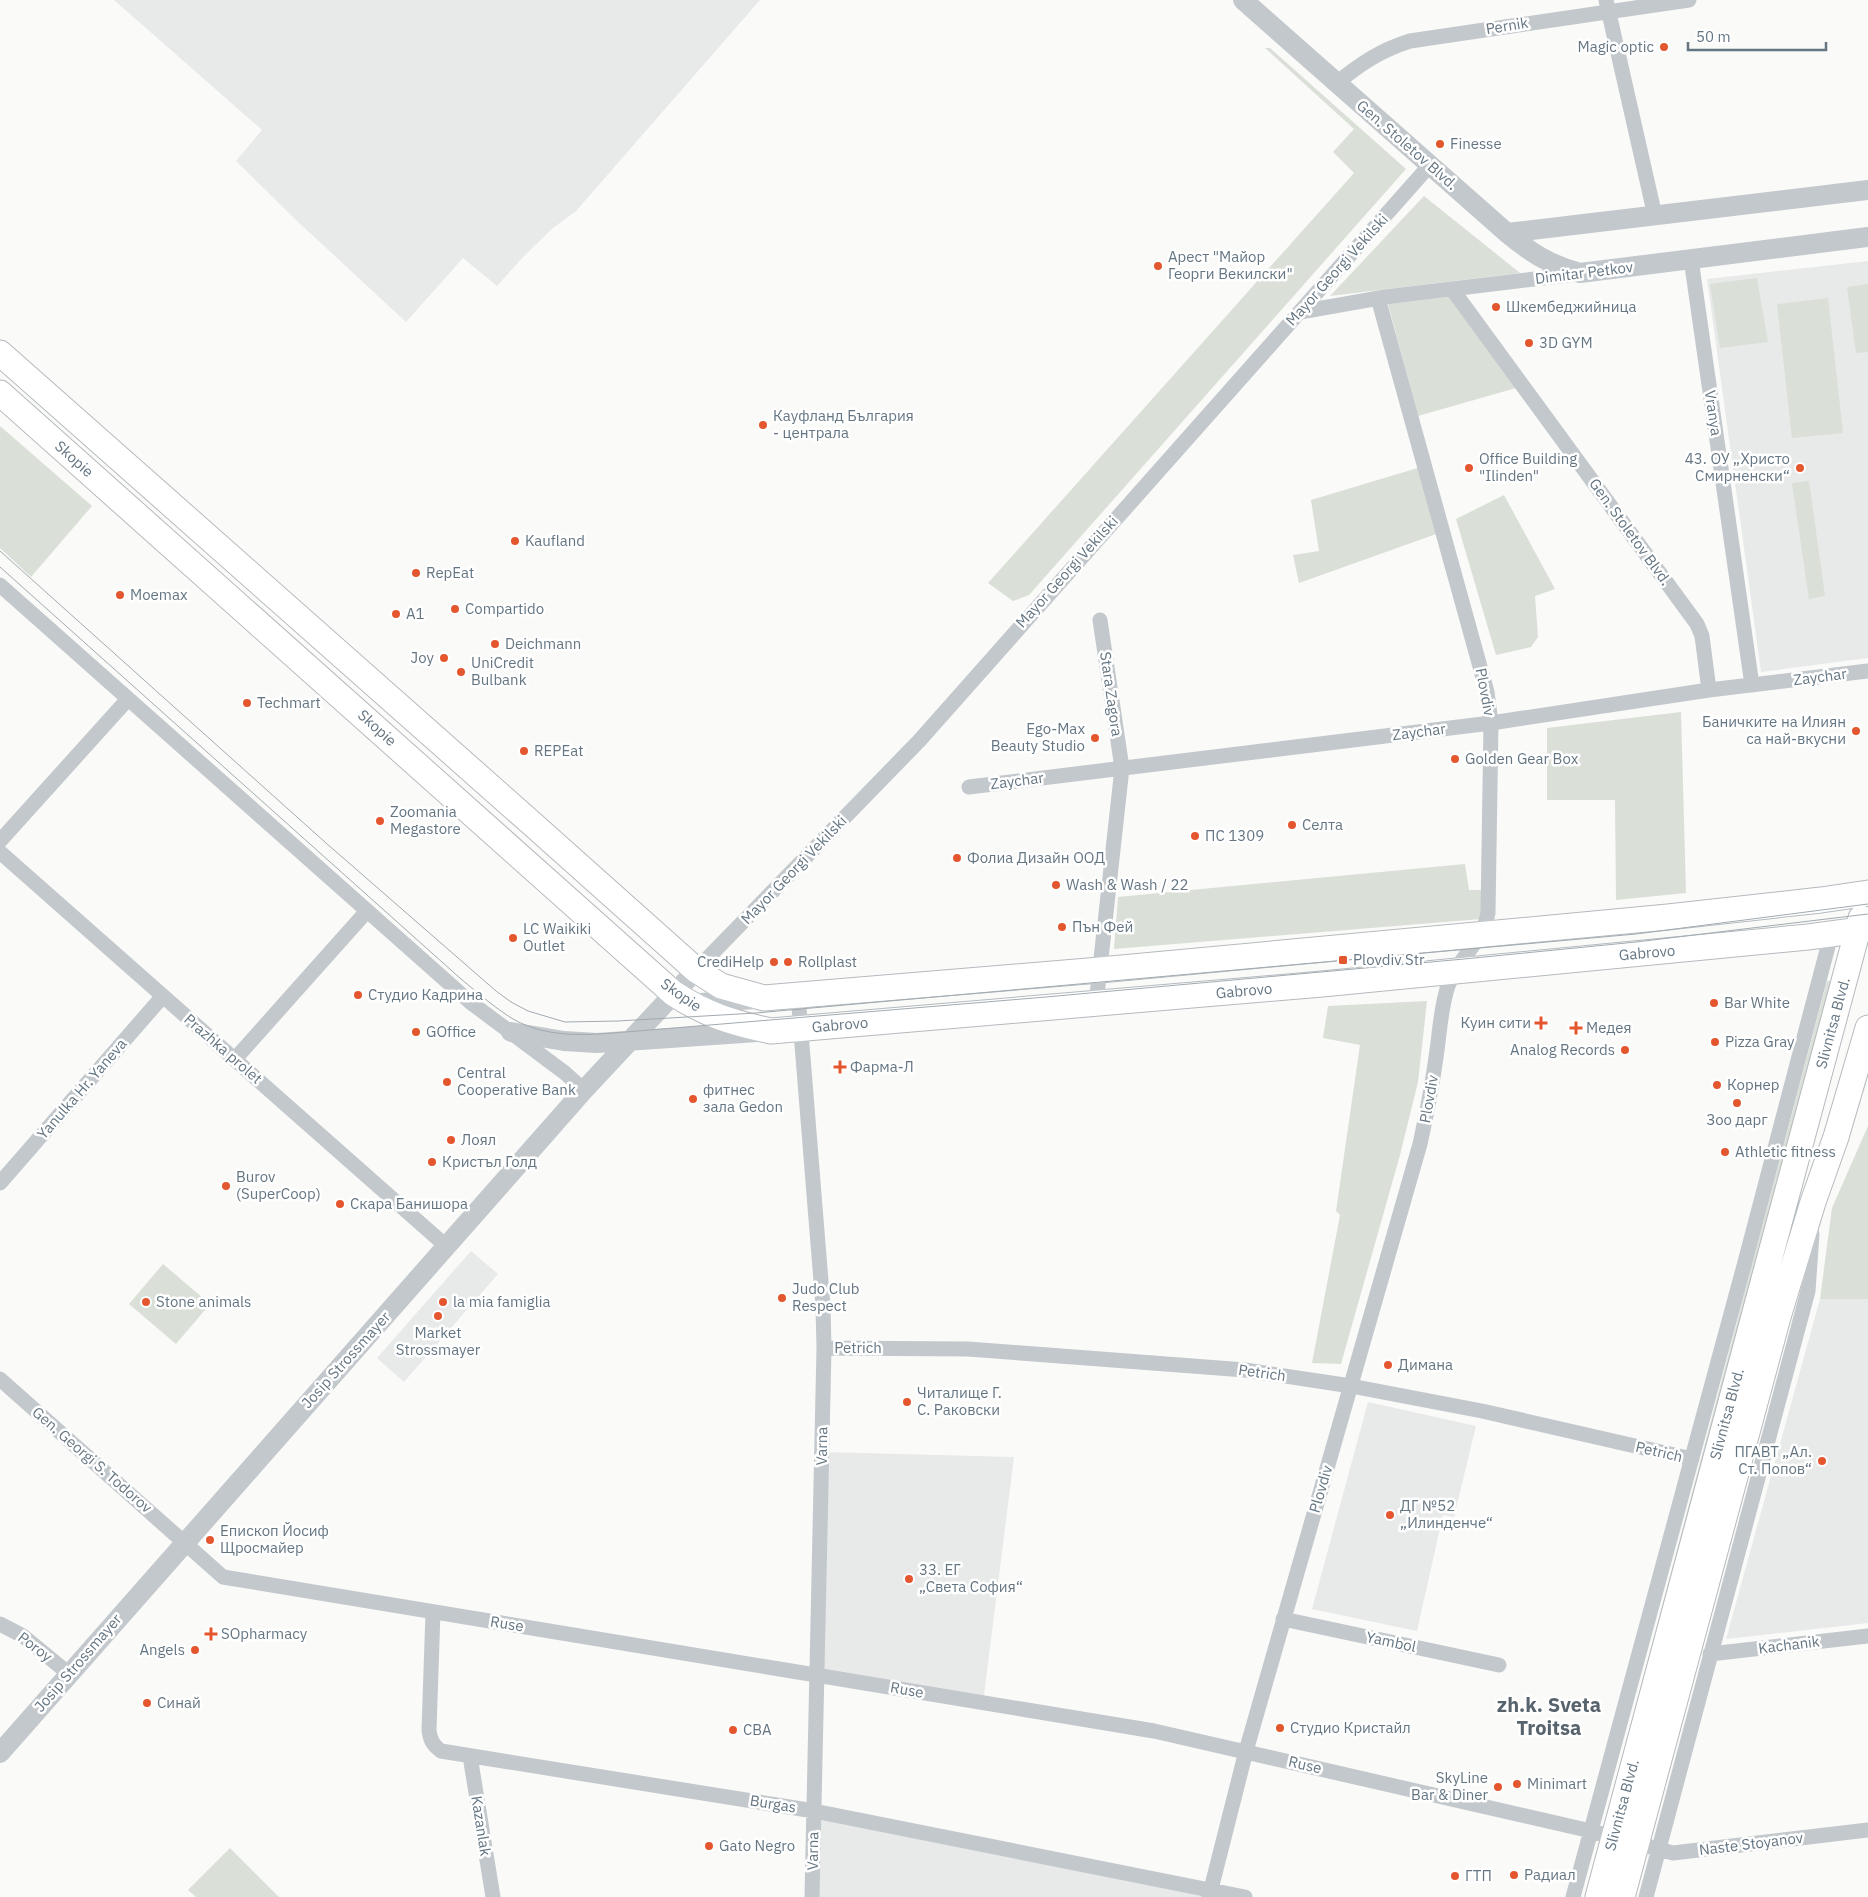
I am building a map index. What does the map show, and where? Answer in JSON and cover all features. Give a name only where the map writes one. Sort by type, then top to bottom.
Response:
[{"type":"main road","name":"Skopie","points":[[0,353],[696,970],[721,986],[764,998]]},
{"type":"main road","name":"Skopie","points":[[0,393],[674,1001],[724,1020],[771,1031]]},
{"type":"main road","points":[[764,998],[1100,970],[1480,935],[1668,917],[1868,893]]},
{"type":"main road","name":"Slivnitsa Blvd.","points":[[1622,1897],[1624,1841],[1863,930],[1868,893]]},
{"type":"main road","name":"Gabrovo","points":[[771,1031],[1096,1004],[1454,971],[1831,935],[1863,930]]},
{"type":"main road","name":"Slivnitsa Blvd.","points":[[1598,1897],[1624,1841],[1778,1317],[1813,1202],[1836,1136],[1868,1028]]},
{"type":"street","name":"Gen. Stoletov Blvd.","points":[[1244,0],[1507,234],[1543,260],[1561,268],[1580,273]]},
{"type":"street","name":"Pernik","points":[[1336,83],[1371,57],[1389,47],[1410,41],[1608,5],[1689,0]]},
{"type":"street","points":[[1608,5],[1655,216]]},
{"type":"street","name":"Mayor Georgi Vekilski","points":[[696,970],[919,741],[1430,165]]},
{"type":"street","points":[[1507,234],[1868,190]]},
{"type":"street","name":"Dimitar Petkov","points":[[1300,312],[1378,298],[1868,236]]},
{"type":"street","name":"Vranya","points":[[1691,259],[1752,685]]},
{"type":"street","name":"Gen. Stoletov Blvd.","points":[[1452,289],[1697,624],[1702,636],[1710,690]]},
{"type":"street","name":"Plovdiv","points":[[1210,1893],[1246,1751],[1283,1619],[1420,1144],[1431,1092],[1445,996],[1454,971],[1480,935],[1488,913],[1491,723],[1487,692],[1378,298]]},
{"type":"street","points":[[0,585],[470,1002],[565,1073],[584,1090]]},
{"type":"street","name":"Stara Zagora","points":[[1096,1004],[1122,768],[1100,620]]},
{"type":"street","name":"Zaychar","points":[[969,787],[1491,723],[1710,690],[1868,671]]},
{"type":"street","points":[[0,841],[128,699]]},
{"type":"street","name":"Prazhka prolet","points":[[0,852],[446,1246]]},
{"type":"street","points":[[235,1059],[367,911]]},
{"type":"street","name":"Slivnitsa Blvd.","points":[[1823,963],[1863,930]]},
{"type":"street","name":"Slivnitsa Blvd.","points":[[1624,1841],[1692,1460],[1831,935]]},
{"type":"street","name":"Josip Strossmayer","points":[[0,1753],[68,1673],[584,1090],[629,1041],[674,1001],[696,970]]},
{"type":"street","name":"Varna","points":[[798,995],[823,1306],[824,1348],[812,1897]]},
{"type":"street","name":"Yanulka Hr. Yaneva","points":[[0,1183],[163,996]]},
{"type":"street","points":[[674,1001],[764,998]]},
{"type":"street","name":"Gabrovo","points":[[511,1032],[564,1042],[597,1043],[771,1031]]},
{"type":"street","name":"Slivnitsa Blvd.","points":[[1573,1897],[1624,1841],[1710,1654],[1808,1291],[1813,1202]]},
{"type":"street","name":"Petrich","points":[[824,1348],[968,1348],[1245,1370],[1351,1386],[1482,1411],[1692,1460]]},
{"type":"street","name":"Gen. Georgi S. Todorov","points":[[0,1379],[184,1542]]},
{"type":"street","name":"Ruse","points":[[184,1542],[223,1578],[1154,1730],[1624,1841]]},
{"type":"street","name":"Burgas","points":[[433,1612],[430,1739],[434,1746],[441,1751],[814,1811],[1210,1893],[1245,1897]]},
{"type":"street","name":"Yambol","points":[[1283,1619],[1499,1665]]},
{"type":"street","name":"Poroy","points":[[0,1624],[23,1636],[68,1673]]},
{"type":"street","name":"Kachanik","points":[[1710,1654],[1868,1636]]},
{"type":"street","name":"Kazanlak","points":[[470,1756],[493,1897]]},
{"type":"street","name":"Naste Stoyanov","points":[[1624,1841],[1673,1853],[1868,1830]]},
{"type":"street","points":[[1624,1841],[1646,1897]]},
{"type":"shaded area","points":[[114,0],[760,0],[576,211],[553,228],[497,286],[463,258],[406,322],[296,220],[236,161],[262,130]]},
{"type":"shaded area","points":[[1265,48],[1270,48],[1406,169],[1029,595],[1013,601],[988,583],[1354,173],[1333,152],[1354,129]]},
{"type":"shaded area","points":[[1424,196],[1520,273],[1330,296]]},
{"type":"shaded area","name":"43. ОУ „Христо Смирненски“","points":[[1868,261],[1868,658],[1761,672],[1707,279]]},
{"type":"shaded area","points":[[1757,278],[1768,342],[1720,348],[1710,284]]},
{"type":"shaded area","points":[[1868,284],[1868,352],[1856,353],[1847,287]]},
{"type":"shaded area","points":[[1449,297],[1523,386],[1418,416],[1388,304]]},
{"type":"shaded area","points":[[1828,298],[1843,433],[1792,438],[1777,304]]},
{"type":"shaded area","points":[[0,426],[92,506],[31,577],[0,548]]},
{"type":"shaded area","points":[[1421,467],[1439,533],[1299,583],[1293,555],[1319,551],[1311,500]]},
{"type":"shaded area","points":[[1809,481],[1825,596],[1809,599],[1792,483]]},
{"type":"shaded area","points":[[1504,495],[1555,589],[1535,596],[1538,637],[1531,647],[1496,655],[1456,519]]},
{"type":"shaded area","points":[[1681,712],[1686,893],[1616,900],[1615,800],[1547,800],[1547,728]]},
{"type":"shaded area","points":[[1465,864],[1469,890],[1481,890],[1481,919],[1114,949],[1118,897]]},
{"type":"shaded area","points":[[1827,981],[1830,981],[1832,985],[1615,1813],[1608,1811]]},
{"type":"shaded area","points":[[1427,1001],[1418,1082],[1400,1155],[1341,1364],[1312,1363],[1340,1215],[1336,1211],[1360,1045],[1323,1038],[1328,1006]]},
{"type":"shaded area","points":[[1868,1126],[1868,1299],[1820,1299],[1832,1208]]},
{"type":"shaded area","name":"Market Strossmayer","points":[[471,1251],[498,1274],[404,1382],[377,1358]]},
{"type":"shaded area","points":[[163,1264],[210,1304],[176,1344],[129,1304]]},
{"type":"shaded area","name":"ПГАВТ „Ал. Ст. Попов“","points":[[1820,1299],[1868,1299],[1868,1623],[1726,1639]]},
{"type":"shaded area","name":"ДГ №52 „Илинденче“","points":[[1368,1402],[1476,1426],[1454,1517],[1443,1515],[1417,1631],[1312,1609]]},
{"type":"shaded area","name":"33. ЕГ „Света София“","points":[[822,1452],[1014,1457],[983,1703],[817,1675]]},
{"type":"shaded area","points":[[814,1811],[1209,1897],[812,1897]]},
{"type":"shaded area","points":[[230,1848],[279,1897],[196,1897],[188,1890]]},
{"type":"tram line","points":[[0,551],[326,843],[496,991],[528,1011],[565,1022],[756,1013],[1636,934],[1868,904]]},
{"type":"tram line","points":[[0,567],[461,979],[513,1019],[543,1031],[574,1034],[607,1033],[1046,997],[1636,942],[1868,914]]},
{"type":"place","name":"Magic optic","points":[[1664,47]]},
{"type":"place","name":"Finesse","points":[[1440,144]]},
{"type":"place","name":"Арест \"Майор Георги Векилски\"","points":[[1158,266]]},
{"type":"place","name":"Шкембеджийница","points":[[1496,307]]},
{"type":"place","name":"3D GYM","points":[[1529,343]]},
{"type":"place","name":"Кауфланд България - централа","points":[[763,425]]},
{"type":"place","name":"Office Building \"Ilinden\"","points":[[1469,468]]},
{"type":"place","name":"43. ОУ „Христо Смирненски“","points":[[1800,468]]},
{"type":"place","name":"Kaufland","points":[[515,541]]},
{"type":"place","name":"RepEat","points":[[416,573]]},
{"type":"place","name":"Moemax","points":[[120,595]]},
{"type":"place","name":"Compartido","points":[[455,609]]},
{"type":"place","name":"A1","points":[[396,614]]},
{"type":"place","name":"Deichmann","points":[[495,644]]},
{"type":"place","name":"Joy","points":[[444,658]]},
{"type":"place","name":"UniCredit Bulbank","points":[[461,672]]},
{"type":"place","name":"Techmart","points":[[247,703]]},
{"type":"place","name":"Баничките на Илиян са най-вкусни","points":[[1856,731]]},
{"type":"place","name":"Ego-Max Beauty Studio","points":[[1095,738]]},
{"type":"place","name":"REPEat","points":[[524,751]]},
{"type":"place","name":"Golden Gear Box","points":[[1455,759]]},
{"type":"place","name":"Zoomania Megastore","points":[[380,821]]},
{"type":"place","name":"Селта","points":[[1292,825]]},
{"type":"place","name":"ПС 1309","points":[[1195,836]]},
{"type":"place","name":"Фолиа Дизайн ООД","points":[[957,858]]},
{"type":"place","name":"Wash & Wash / 22","points":[[1056,885]]},
{"type":"place","name":"Пън Фей","points":[[1062,927]]},
{"type":"place","name":"LC Waikiki Outlet","points":[[513,938]]},
{"type":"place","name":"Plovdiv Str","points":[[1343,960]]},
{"type":"place","name":"CrediHelp","points":[[774,962]]},
{"type":"place","name":"Rollplast","points":[[788,962]]},
{"type":"place","name":"Студио Кадрина","points":[[358,995]]},
{"type":"place","name":"Bar White","points":[[1714,1003]]},
{"type":"place","name":"Куин сити","points":[[1541,1023]]},
{"type":"place","name":"Медея","points":[[1576,1028]]},
{"type":"place","name":"GOffice","points":[[416,1032]]},
{"type":"place","name":"Pizza Gray","points":[[1715,1042]]},
{"type":"place","name":"Analog Records","points":[[1625,1050]]},
{"type":"place","name":"Фарма-Л","points":[[840,1067]]},
{"type":"place","name":"Central Cooperative Bank","points":[[447,1082]]},
{"type":"place","name":"Корнер","points":[[1717,1085]]},
{"type":"place","name":"фитнес зала Gedon","points":[[693,1099]]},
{"type":"place","name":"Зоо дарг","points":[[1737,1103]]},
{"type":"place","name":"Лоял","points":[[451,1140]]},
{"type":"place","name":"Athletic fitness","points":[[1725,1152]]},
{"type":"place","name":"Кристъл Голд","points":[[432,1162]]},
{"type":"place","name":"Burov (SuperCoop)","points":[[226,1186]]},
{"type":"place","name":"Скара Банишора","points":[[340,1204]]},
{"type":"place","name":"Judo Club Respect","points":[[782,1298]]},
{"type":"place","name":"Stone animals","points":[[146,1302]]},
{"type":"place","name":"la mia famiglia","points":[[443,1302]]},
{"type":"place","name":"Market Strossmayer","points":[[438,1316]]},
{"type":"place","name":"Димана","points":[[1388,1365]]},
{"type":"place","name":"Читалище Г. С. Раковски","points":[[907,1402]]},
{"type":"place","name":"ПГАВТ „Ал. Ст. Попов“","points":[[1822,1461]]},
{"type":"place","name":"ДГ №52 „Илинденче“","points":[[1390,1515]]},
{"type":"place","name":"Епископ Йосиф Щросмайер","points":[[210,1540]]},
{"type":"place","name":"33. ЕГ „Света София“","points":[[909,1579]]},
{"type":"place","name":"SOpharmacy","points":[[211,1634]]},
{"type":"place","name":"Angels","points":[[195,1650]]},
{"type":"place","name":"Синай","points":[[147,1703]]},
{"type":"place","name":"Студио Кристайл","points":[[1280,1728]]},
{"type":"place","name":"CBA","points":[[733,1730]]},
{"type":"place","name":"Minimart","points":[[1517,1784]]},
{"type":"place","name":"SkyLine Bar & Diner","points":[[1498,1787]]},
{"type":"place","name":"Gato Negro","points":[[709,1846]]},
{"type":"place","name":"Радиал","points":[[1514,1875]]},
{"type":"place","name":"ГТП","points":[[1455,1876]]},
{"type":"district","name":"zh.k. Sveta Troitsa","points":[[1549,1716]]}]
